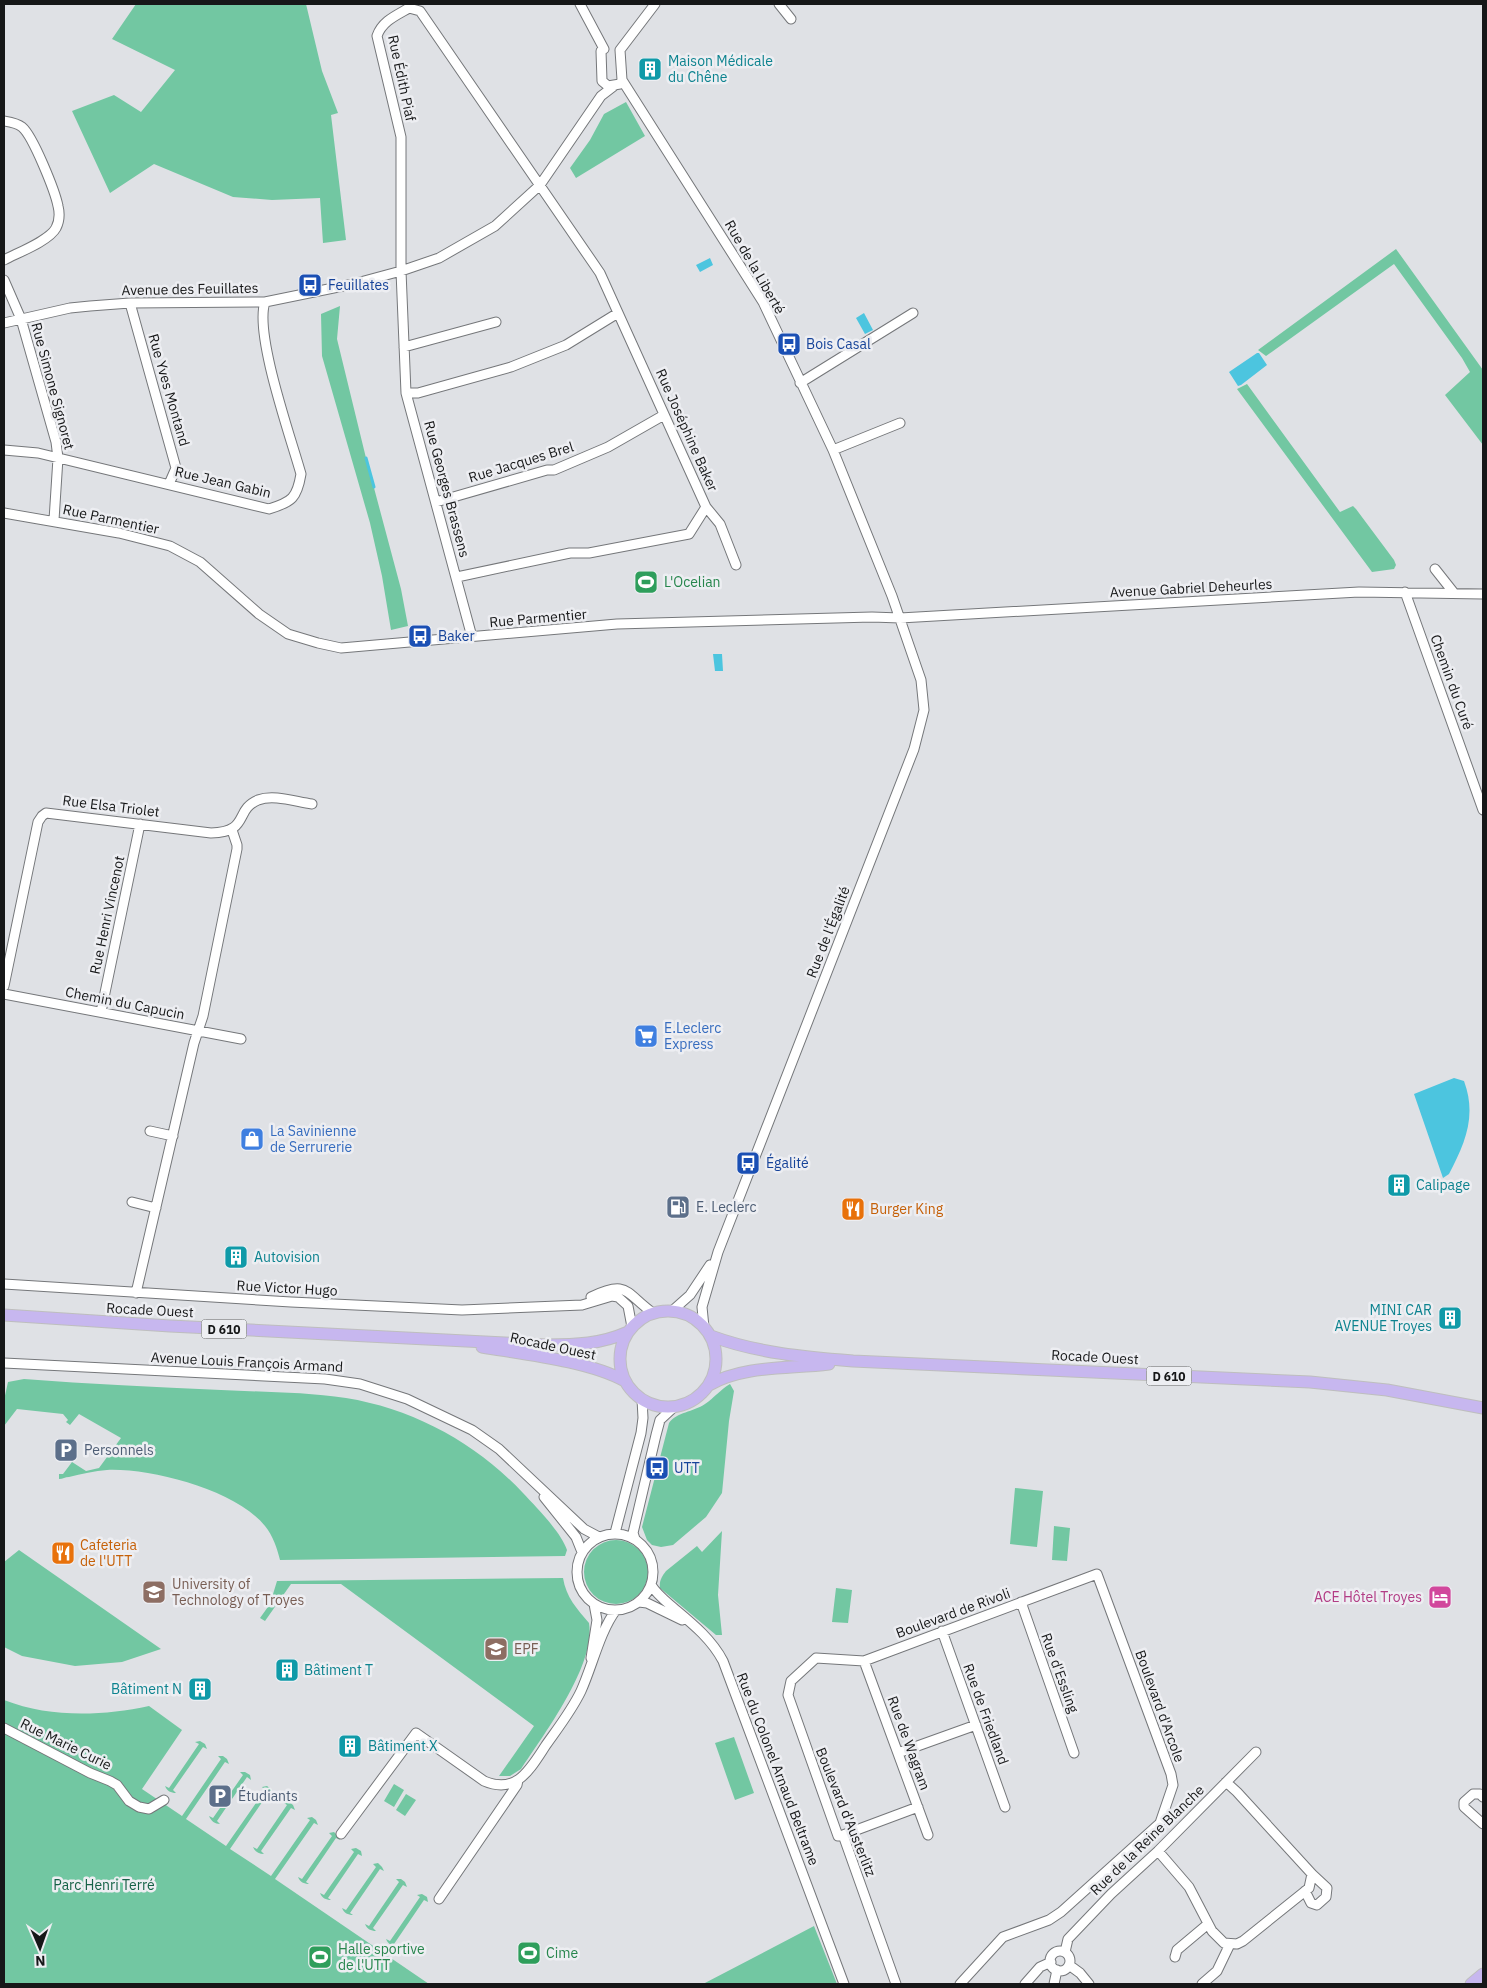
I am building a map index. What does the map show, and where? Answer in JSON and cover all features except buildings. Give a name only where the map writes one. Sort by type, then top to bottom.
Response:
[{"type":"main road","points":[[672,1311],[690,1316],[708,1332],[715,1348],[716,1361],[714,1374],[704,1392],[690,1402],[674,1407],[663,1407],[642,1400],[632,1391],[625,1381],[621,1369],[620,1356],[622,1344],[630,1330],[645,1317],[653,1313],[672,1311]]},
{"type":"main road","name":"Rocade Ouest","points":[[4,1315],[160,1326],[546,1345],[587,1344],[611,1340],[630,1330]]},
{"type":"main road","name":"Rocade Ouest","points":[[708,1332],[766,1352],[853,1361],[1310,1382],[1387,1390],[1483,1408]]},
{"type":"main road","name":"Rocade Ouest","points":[[444,1339],[573,1364],[615,1375],[625,1381]]},
{"type":"main road","name":"Rocade Ouest","points":[[709,1385],[720,1378],[745,1371],[853,1361]]},
{"type":"main road","points":[[1471,1984],[1483,1974]]},
{"type":"street","points":[[580,4],[604,49]]},
{"type":"street","points":[[622,80],[620,50],[656,4]]},
{"type":"street","points":[[779,4],[791,19]]},
{"type":"street","name":"Rue Édith Piaf","points":[[401,271],[401,137],[377,36],[379,30],[389,19],[409,8],[420,11],[540,185]]},
{"type":"street","points":[[601,96],[601,51],[616,48],[620,50]]},
{"type":"street","name":"Avenue des Feuillates","points":[[4,323],[70,308],[130,303],[265,302],[353,284],[439,258],[495,226],[540,185],[601,96],[614,86],[620,84],[622,80]]},
{"type":"street","name":"Rue de la Liberté","points":[[622,80],[763,302],[833,450],[900,618]]},
{"type":"street","points":[[602,81],[608,86],[614,86]]},
{"type":"street","points":[[4,121],[14,122],[22,127],[29,136],[59,207],[59,220],[55,231],[4,260]]},
{"type":"street","name":"Rue Joséphine Baker","points":[[457,576],[570,553],[589,553],[689,534],[706,507],[600,272],[540,185]]},
{"type":"street","name":"Rue Georges Brassens","points":[[401,271],[406,393],[472,637]]},
{"type":"street","name":"Rue Simone Signoret","points":[[4,280],[21,319],[56,442],[58,458],[54,520]]},
{"type":"street","name":"Rue Jean Gabin","points":[[4,450],[38,453],[269,509],[284,505],[298,492],[301,474],[265,346],[263,312],[265,302]]},
{"type":"street","name":"Rue Yves Montand","points":[[130,303],[176,468],[169,484]]},
{"type":"street","points":[[406,393],[418,394],[511,367],[566,344],[618,313]]},
{"type":"street","points":[[800,383],[914,313]]},
{"type":"street","points":[[404,347],[496,322]]},
{"type":"street","name":"Rue Jacques Brel","points":[[436,502],[547,470],[554,470],[608,448],[664,415]]},
{"type":"street","points":[[833,450],[900,423]]},
{"type":"street","points":[[706,507],[720,524],[736,565]]},
{"type":"street","name":"Rue Parmentier","points":[[4,512],[146,538],[186,553],[200,562],[259,614],[288,634],[341,648],[617,624],[872,617],[900,618]]},
{"type":"street","points":[[1435,569],[1454,593]]},
{"type":"street","name":"Chemin du Curé","points":[[1404,592],[1483,810]]},
{"type":"street","name":"Avenue Gabriel Deheurles","points":[[900,618],[1342,593],[1483,594]]},
{"type":"street","name":"Rue de l'Égalité","points":[[718,1252],[920,730],[924,710],[922,680],[900,618]]},
{"type":"street","points":[[136,1293],[198,1031],[237,849],[232,830],[251,804],[258,800],[266,798],[312,804]]},
{"type":"street","name":"Rue Elsa Triolet","points":[[4,986],[41,811],[210,833],[232,830]]},
{"type":"street","name":"Rue Henri Vincenot","points":[[101,1012],[140,824]]},
{"type":"street","name":"Chemin du Capucin","points":[[4,994],[241,1039]]},
{"type":"street","points":[[150,1131],[173,1136]]},
{"type":"street","points":[[132,1202],[156,1208]]},
{"type":"street","points":[[672,1311],[690,1295],[718,1252]]},
{"type":"street","points":[[708,1332],[702,1307],[718,1252]]},
{"type":"street","name":"Rue Victor Hugo","points":[[4,1284],[136,1293],[462,1310],[582,1305],[612,1296],[618,1297],[628,1306],[630,1330]]},
{"type":"street","name":"Rue Victor Hugo","points":[[569,1305],[608,1289],[619,1288],[626,1291],[653,1313]]},
{"type":"street","name":"Avenue Louis François Armand","points":[[4,1363],[325,1379],[360,1384],[407,1398],[472,1430],[499,1449],[584,1530],[600,1537]]},
{"type":"street","points":[[615,1534],[641,1432],[644,1413],[642,1400]]},
{"type":"street","points":[[635,1539],[633,1533],[660,1420],[674,1407]]},
{"type":"street","name":"Avenue Louis François Armand","points":[[523,1472],[576,1537],[582,1552]]},
{"type":"street","points":[[615,1534],[635,1539],[648,1551],[654,1572],[651,1585],[639,1602],[628,1608],[616,1610],[604,1609],[594,1604],[582,1592],[577,1576],[582,1552],[590,1543],[600,1537],[615,1534]]},
{"type":"street","name":"Boulevard de Rivoli","points":[[816,1658],[864,1661],[1097,1574]]},
{"type":"street","name":"Boulevard d'Arcole","points":[[960,1984],[1003,1937],[1049,1920],[1061,1912],[1160,1823],[1173,1785],[1171,1774],[1097,1574]]},
{"type":"street","name":"Rue du Colonel Arnaud Beltrame","points":[[651,1585],[693,1627],[708,1638],[717,1649],[723,1661],[844,1984]]},
{"type":"street","points":[[639,1602],[658,1608],[693,1627]]},
{"type":"street","name":"Rue d'Essling","points":[[1021,1602],[1074,1753]]},
{"type":"street","points":[[588,1674],[597,1620],[594,1604]]},
{"type":"street","points":[[341,1834],[416,1733],[491,1784],[503,1785],[526,1775],[580,1692],[608,1623],[616,1610]]},
{"type":"street","name":"Rue de Friedland","points":[[942,1632],[1005,1807]]},
{"type":"street","name":"Boulevard d'Austerlitz","points":[[816,1658],[790,1681],[788,1695],[838,1836],[843,1835],[896,1984]]},
{"type":"street","name":"Rue de Wagram","points":[[864,1661],[928,1835]]},
{"type":"street","points":[[898,1753],[976,1725]]},
{"type":"street","name":"Rue Marie Curie","points":[[4,1728],[90,1774],[117,1785],[129,1801],[139,1807],[149,1809],[164,1800]]},
{"type":"street","name":"Rue de la Reine Blanche","points":[[1065,1952],[1068,1939],[1111,1894],[1158,1852],[1256,1752]]},
{"type":"street","points":[[439,1899],[490,1827],[517,1785],[518,1780]]},
{"type":"street","points":[[1226,1782],[1327,1888],[1326,1897],[1317,1905],[1311,1903],[1305,1891]]},
{"type":"street","points":[[1482,1820],[1464,1807],[1464,1802],[1473,1794],[1480,1794],[1483,1797]]},
{"type":"street","points":[[843,1835],[918,1807]]},
{"type":"street","points":[[1158,1852],[1189,1887],[1212,1930],[1224,1943],[1230,1944],[1237,1944],[1243,1941],[1305,1891],[1311,1882],[1312,1874]]},
{"type":"street","points":[[1175,1956],[1177,1950],[1208,1924]]},
{"type":"street","points":[[1202,1984],[1217,1971],[1230,1944]]},
{"type":"street","points":[[1025,1984],[1040,1967],[1051,1962],[1055,1953],[1065,1952],[1070,1959],[1069,1965],[1065,1970],[1057,1970]]},
{"type":"street","points":[[1051,1962],[1057,1970],[1054,1984]]},
{"type":"street","points":[[1069,1965],[1080,1973],[1089,1984]]},
{"type":"green space","points":[[136,4],[306,4],[322,71],[338,113],[331,115],[346,240],[323,243],[320,198],[272,200],[233,197],[154,164],[110,193],[72,111],[114,95],[141,112],[175,70],[112,39]]},
{"type":"green space","points":[[626,102],[645,136],[576,178],[570,168],[590,140],[604,114]]},
{"type":"green space","points":[[1396,249],[1483,370],[1483,445],[1445,395],[1470,372],[1462,358],[1394,264],[1266,356],[1258,350]]},
{"type":"green space","points":[[340,306],[337,339],[401,589],[408,626],[391,630],[382,576],[370,523],[322,356],[321,314]]},
{"type":"green space","points":[[1247,384],[1340,512],[1353,506],[1356,509],[1394,560],[1396,565],[1394,569],[1372,572],[1237,389]]},
{"type":"green space","points":[[24,1379],[315,1394],[346,1398],[396,1410],[442,1431],[464,1444],[505,1475],[541,1512],[559,1535],[567,1550],[565,1556],[280,1560],[276,1547],[265,1526],[252,1513],[214,1492],[169,1477],[125,1470],[102,1470],[59,1479],[59,1474],[63,1474],[72,1462],[86,1471],[99,1468],[121,1438],[79,1414],[70,1425],[66,1422],[68,1420],[63,1414],[17,1409],[4,1426],[4,1400],[8,1382]]},
{"type":"green space","points":[[730,1384],[734,1391],[722,1493],[706,1517],[673,1545],[661,1547],[652,1545],[647,1540],[642,1527],[669,1423],[681,1414],[705,1404]]},
{"type":"green space","points":[[1015,1488],[1043,1491],[1037,1547],[1010,1544]]},
{"type":"green space","points":[[1054,1526],[1070,1528],[1067,1561],[1052,1560]]},
{"type":"green space","points":[[722,1531],[718,1595],[722,1635],[716,1635],[660,1588],[660,1585],[666,1571],[697,1546],[702,1552]]},
{"type":"green space","points":[[616,1540],[634,1546],[642,1554],[648,1572],[642,1590],[634,1598],[616,1604],[598,1598],[590,1590],[584,1572],[590,1554],[598,1546]]},
{"type":"green space","points":[[19,1550],[161,1649],[122,1662],[75,1666],[22,1656],[4,1647],[4,1562]]},
{"type":"green space","name":"EPF","points":[[563,1578],[569,1597],[589,1623],[589,1640],[585,1659],[566,1699],[554,1718],[521,1769],[510,1776],[499,1776],[534,1726],[341,1584],[291,1584],[265,1621],[260,1618],[270,1604],[277,1581]]},
{"type":"green space","points":[[836,1588],[852,1590],[848,1623],[832,1622]]},
{"type":"green space","name":"Parc Henri Terré","points":[[4,1700],[39,1710],[76,1714],[113,1712],[149,1706],[182,1730],[142,1789],[182,1816],[221,1759],[218,1756],[223,1756],[229,1764],[225,1762],[186,1819],[226,1846],[265,1790],[262,1787],[267,1786],[273,1794],[269,1792],[230,1849],[271,1876],[310,1820],[307,1818],[312,1817],[318,1825],[314,1823],[275,1879],[429,1984],[4,1984]]},
{"type":"green space","points":[[734,1737],[754,1793],[735,1800],[715,1743]]},
{"type":"green space","points":[[200,1741],[205,1744],[207,1749],[203,1747],[173,1790],[176,1793],[172,1793],[165,1786],[169,1788],[199,1744],[195,1742]]},
{"type":"green space","points":[[240,1772],[250,1775],[251,1780],[247,1777],[217,1821],[220,1824],[215,1823],[209,1816],[213,1818],[243,1775]]},
{"type":"green space","points":[[394,1784],[404,1790],[394,1807],[384,1801]]},
{"type":"green space","points":[[406,1794],[416,1800],[405,1816],[396,1810]]},
{"type":"green space","points":[[289,1802],[295,1810],[291,1808],[261,1851],[264,1854],[260,1854],[253,1847],[257,1849],[287,1805],[284,1803]]},
{"type":"green space","points":[[334,1832],[340,1840],[336,1838],[306,1882],[309,1884],[305,1884],[298,1877],[302,1879],[332,1836],[329,1833]]},
{"type":"green space","points":[[356,1848],[361,1851],[362,1856],[358,1854],[328,1898],[331,1900],[327,1900],[320,1893],[324,1895],[354,1852],[351,1849]]},
{"type":"green space","points":[[378,1863],[384,1871],[380,1869],[350,1913],[353,1915],[349,1915],[342,1908],[346,1910],[376,1867],[373,1864]]},
{"type":"green space","points":[[396,1879],[401,1879],[407,1887],[403,1885],[373,1928],[376,1931],[372,1931],[365,1924],[369,1926],[399,1882]]},
{"type":"green space","points":[[422,1894],[427,1897],[428,1902],[424,1900],[394,1944],[397,1946],[393,1946],[386,1939],[390,1941],[420,1897],[417,1895]]},
{"type":"green space","points":[[814,1926],[837,1984],[703,1984]]},
{"type":"water","points":[[710,258],[713,265],[700,272],[696,265]]},
{"type":"water","points":[[864,313],[873,330],[865,334],[856,318]]},
{"type":"water","points":[[1259,353],[1267,365],[1238,386],[1229,372]]},
{"type":"water","points":[[713,654],[722,654],[723,671],[715,671]]},
{"type":"water","points":[[1454,1078],[1464,1081],[1468,1094],[1469,1118],[1460,1151],[1449,1174],[1443,1178],[1414,1094]]},
{"type":"waterway","points":[[366,458],[374,487]]},
{"type":"place","name":"Maison Médicale du Chêne","points":[[650,69]]},
{"type":"place","name":"Feuillates","points":[[310,285]]},
{"type":"place","name":"Bois Casal","points":[[789,344]]},
{"type":"place","name":"L'Ocelian","points":[[646,582]]},
{"type":"place","name":"Baker","points":[[420,636]]},
{"type":"place","name":"E.Leclerc Express","points":[[646,1036]]},
{"type":"place","name":"La Savinienne de Serrurerie","points":[[252,1139]]},
{"type":"place","name":"Égalité","points":[[748,1163]]},
{"type":"place","name":"Calipage","points":[[1399,1185]]},
{"type":"place","name":"E. Leclerc","points":[[678,1207]]},
{"type":"place","name":"Burger King","points":[[853,1209]]},
{"type":"place","name":"Autovision","points":[[236,1257]]},
{"type":"place","name":"MINI CAR AVENUE Troyes","points":[[1450,1318]]},
{"type":"place","name":"Personnels","points":[[66,1450]]},
{"type":"place","name":"UTT","points":[[657,1468]]},
{"type":"place","name":"Cafeteria de l'UTT","points":[[63,1553]]},
{"type":"place","name":"University of Technology of Troyes","points":[[154,1592]]},
{"type":"place","name":"ACE Hôtel Troyes","points":[[1440,1597]]},
{"type":"place","name":"EPF","points":[[496,1649]]},
{"type":"place","name":"Bâtiment T","points":[[287,1670]]},
{"type":"place","name":"Bâtiment N","points":[[200,1689]]},
{"type":"place","name":"Bâtiment X","points":[[350,1746]]},
{"type":"place","name":"Étudiants","points":[[220,1796]]},
{"type":"place","name":"Cime","points":[[529,1953]]},
{"type":"place","name":"Halle sportive de l'UTT","points":[[320,1957]]}]
